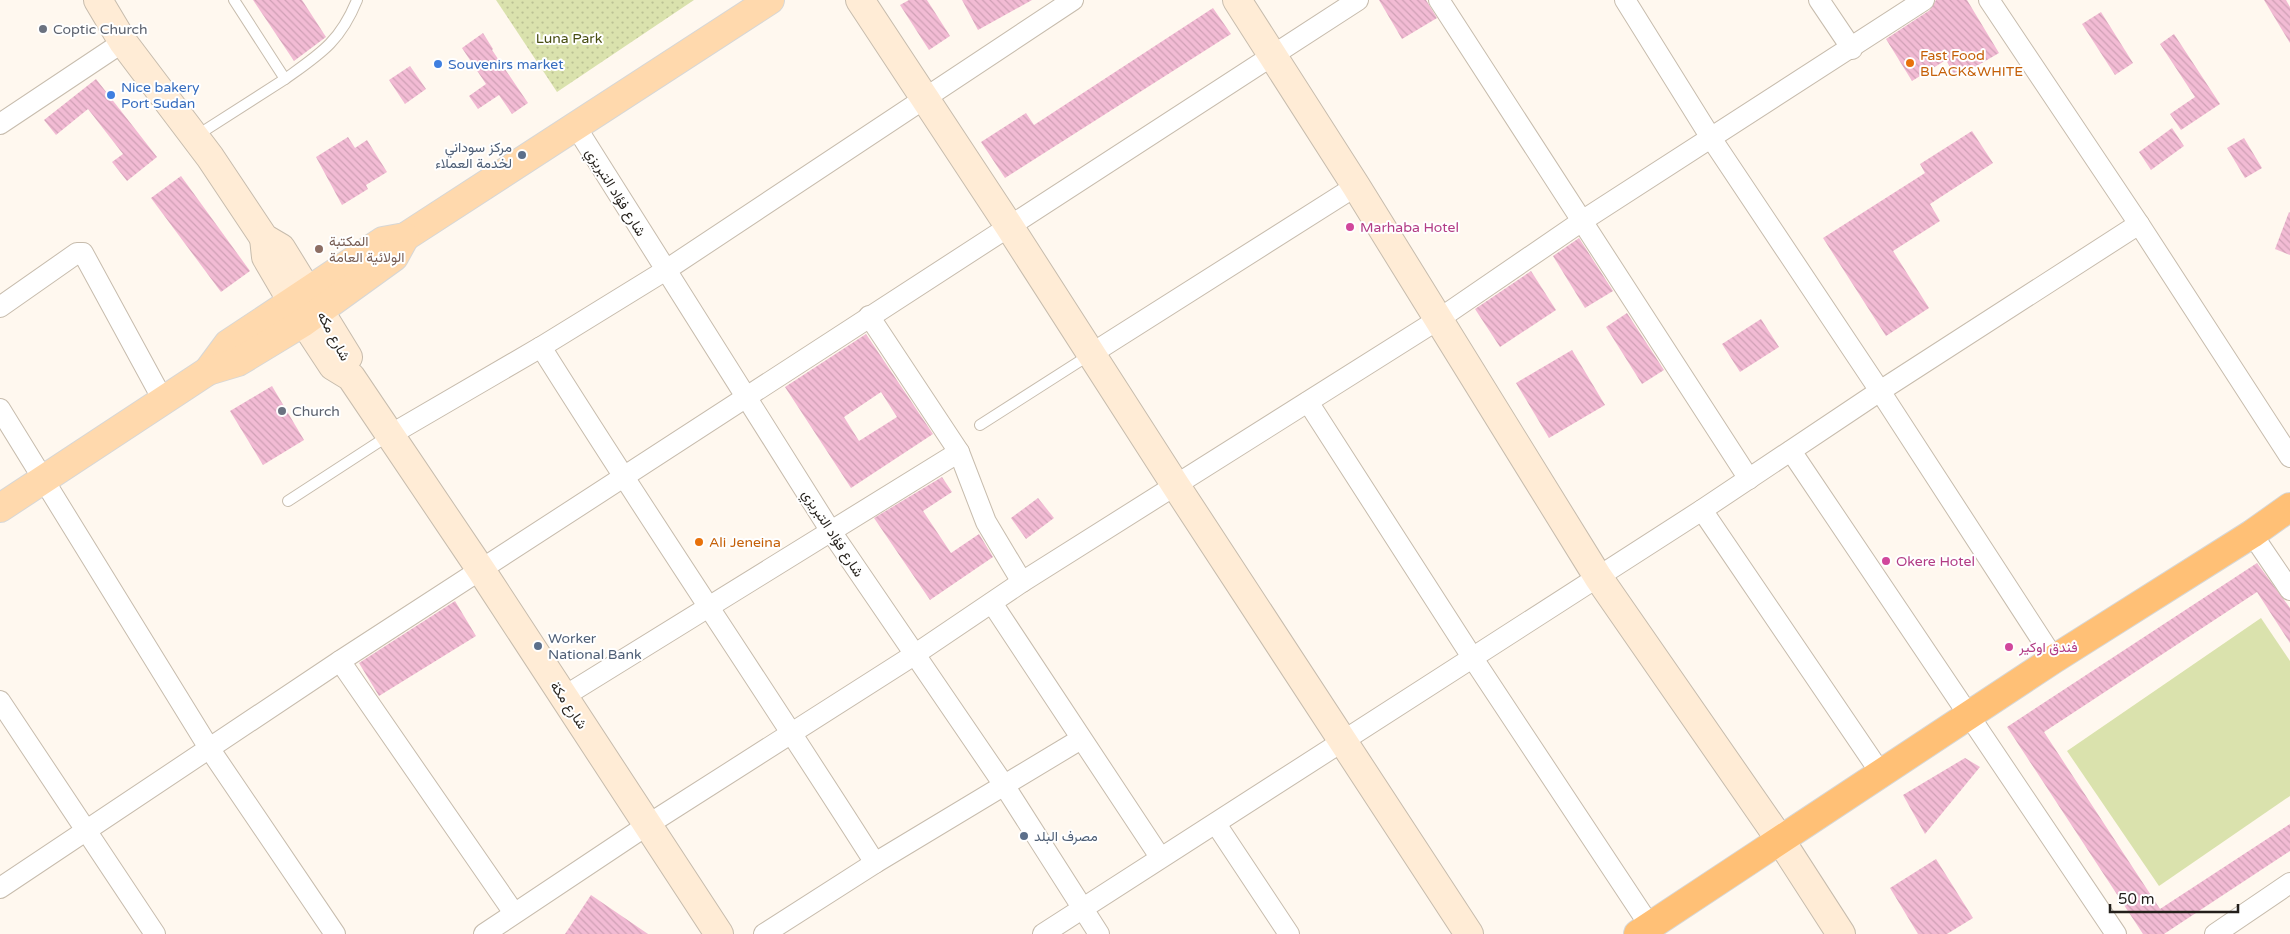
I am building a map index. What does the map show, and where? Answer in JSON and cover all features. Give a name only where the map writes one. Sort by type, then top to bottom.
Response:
[{"type":"highway","points":[[1644,930],[1882,775],[2054,659],[2252,534],[2290,507]]},
{"type":"main road","points":[[0,508],[45,480],[208,370],[228,344],[307,307],[383,242],[405,237],[770,0]]},
{"type":"street","name":"شارع مكه","points":[[98,0],[123,42],[195,136],[264,238],[281,248],[333,366],[351,377]]},
{"type":"street","points":[[860,0],[1469,934]]},
{"type":"street","points":[[390,435],[541,347],[666,270],[1073,0]]},
{"type":"street","points":[[1237,0],[1356,186],[1598,577],[1781,841],[1841,934]]},
{"type":"street","points":[[0,888],[340,661],[1358,0]]},
{"type":"street","points":[[1439,0],[1749,479]]},
{"type":"street","points":[[1625,0],[1711,138],[1880,391],[2054,659]]},
{"type":"street","points":[[1819,0],[1852,48]]},
{"type":"street","points":[[484,934],[648,824],[914,655],[1022,582],[1439,319],[1582,222],[1924,0]]},
{"type":"street","points":[[1988,0],[2290,456]]},
{"type":"street","points":[[0,123],[123,42]]},
{"type":"street","name":"شارع فؤاد التبريزي","points":[[576,127],[830,530],[1004,785],[1099,934]]},
{"type":"street","points":[[1091,354],[1356,186]]},
{"type":"street","points":[[1043,934],[1702,510],[1880,391],[2138,224]]},
{"type":"street","points":[[0,307],[77,253],[83,253],[163,400]]},
{"type":"street","points":[[870,316],[959,452],[986,522],[1022,582]]},
{"type":"street","points":[[541,347],[623,478],[792,732],[875,863]]},
{"type":"street","name":"شارع مكة","points":[[351,377],[481,570],[719,934]]},
{"type":"street","points":[[1308,402],[1644,930]]},
{"type":"street","points":[[0,409],[209,748],[335,934]]},
{"type":"street","points":[[1791,451],[2116,934]]},
{"type":"street","points":[[563,697],[830,530],[959,452]]},
{"type":"street","points":[[1702,510],[1882,775]]},
{"type":"street","points":[[2252,534],[2290,590]]},
{"type":"street","points":[[992,603],[1160,857]]},
{"type":"street","points":[[340,661],[514,914]]},
{"type":"street","points":[[0,701],[155,934]]},
{"type":"street","points":[[764,934],[875,863],[1081,739]]},
{"type":"street","points":[[1216,824],[1289,934]]},
{"type":"street","points":[[2215,934],[2287,892]]},
{"type":"lane","points":[[234,0],[285,79]]},
{"type":"lane","points":[[195,136],[285,79],[323,51],[339,35],[357,0]]},
{"type":"lane","points":[[980,424],[1091,354]]},
{"type":"lane","points":[[288,501],[390,435]]},
{"type":"green space","name":"Luna Park","points":[[496,0],[694,0],[557,92]]},
{"type":"green space","points":[[2261,618],[2290,661],[2290,796],[2159,886],[2067,751]]},
{"type":"building","points":[[253,0],[302,0],[326,37],[294,61]]},
{"type":"building","points":[[909,0],[927,0],[950,36],[929,50],[900,5]]},
{"type":"building","points":[[962,0],[1032,0],[978,30]]},
{"type":"building","points":[[1379,0],[1426,0],[1437,18],[1402,39]]},
{"type":"building","points":[[1936,0],[1967,0],[1999,53],[1956,78],[1946,60],[1912,81],[1886,39],[1930,10]]},
{"type":"building","points":[[2264,0],[2286,0],[2290,7],[2290,43]]},
{"type":"building","points":[[1213,8],[1231,34],[1005,178],[981,142],[1026,113],[1034,125]]},
{"type":"building","points":[[2101,12],[2133,63],[2115,75],[2082,24]]},
{"type":"building","points":[[483,33],[492,50],[528,103],[512,114],[499,95],[478,109],[469,96],[486,84],[462,48]]},
{"type":"building","points":[[2174,34],[2220,104],[2181,130],[2170,114],[2195,97],[2160,44]]},
{"type":"building","points":[[410,66],[426,89],[405,104],[389,80]]},
{"type":"building","points":[[96,79],[157,157],[127,181],[112,162],[123,154],[88,109],[56,135],[44,120]]},
{"type":"building","points":[[2172,128],[2184,146],[2151,170],[2139,152]]},
{"type":"building","points":[[1972,131],[1993,163],[1930,204],[1940,221],[1893,251],[1929,308],[1886,336],[1823,238],[1925,173],[1920,164]]},
{"type":"building","points":[[348,137],[355,148],[367,140],[387,172],[366,185],[368,189],[342,205],[316,157]]},
{"type":"building","points":[[2244,138],[2262,168],[2245,178],[2227,148]]},
{"type":"building","points":[[181,176],[250,271],[221,292],[151,198]]},
{"type":"building","points":[[2290,213],[2290,255],[2275,249]]},
{"type":"building","points":[[1579,238],[1613,291],[1585,308],[1553,256]]},
{"type":"building","points":[[1531,271],[1556,310],[1500,347],[1475,309]]},
{"type":"building","points":[[1627,313],[1664,370],[1642,384],[1606,327]]},
{"type":"building","points":[[1761,319],[1779,347],[1740,372],[1722,344]]},
{"type":"building","points":[[866,334],[933,434],[851,488],[785,387]],"holes":[[[881,392],[897,417],[859,441],[844,417]]]},
{"type":"building","points":[[1572,350],[1605,405],[1549,438],[1516,383]]},
{"type":"building","points":[[272,386],[304,440],[263,465],[230,411]]},
{"type":"building","points":[[942,477],[952,492],[923,511],[951,553],[979,534],[993,557],[930,600],[874,518]]},
{"type":"building","points":[[1038,498],[1054,518],[1026,539],[1011,518]]},
{"type":"building","points":[[2257,563],[2290,608],[2290,643],[2257,592],[2044,732],[2160,909],[2290,824],[2290,851],[2164,934],[2143,934],[2007,727]]},
{"type":"building","points":[[455,601],[476,636],[379,696],[359,663]]},
{"type":"building","points":[[1965,758],[1980,767],[1925,834],[1903,795]]},
{"type":"building","points":[[1936,859],[1973,918],[1947,934],[1918,934],[1890,888]]},
{"type":"building","points":[[591,895],[648,934],[565,934]]},
{"type":"place","name":"Coptic Church","points":[[43,29]]},
{"type":"place","name":"Fast Food BLACK&WHITE","points":[[1910,63]]},
{"type":"place","name":"Souvenirs market","points":[[438,64]]},
{"type":"place","name":"Nice bakery Port Sudan","points":[[111,95]]},
{"type":"place","name":"مركز سوداني لخدمة العملاء","points":[[522,155]]},
{"type":"place","name":"Marhaba Hotel","points":[[1350,227]]},
{"type":"place","name":"المكتبة الولائية العامة","points":[[319,249]]},
{"type":"place","name":"Church","points":[[282,411]]},
{"type":"place","name":"Ali Jeneina","points":[[699,542]]},
{"type":"place","name":"Okere Hotel","points":[[1886,561]]},
{"type":"place","name":"Worker National Bank","points":[[538,646]]},
{"type":"place","name":"فندق اوكير","points":[[2009,647]]},
{"type":"place","name":"مصرف البلد","points":[[1024,836]]}]
